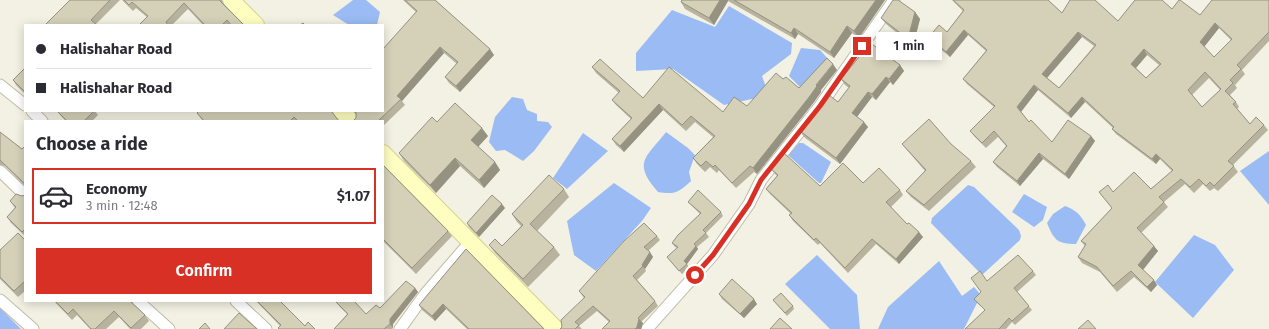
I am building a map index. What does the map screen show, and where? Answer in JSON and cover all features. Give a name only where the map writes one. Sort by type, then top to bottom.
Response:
[{"type":"street","points":[[231,0],[255,24]]},
{"type":"street","points":[[647,329],[713,255],[749,204],[761,180],[820,106],[894,0]]},
{"type":"street","points":[[0,85],[24,104]]},
{"type":"street","points":[[33,112],[41,120]]},
{"type":"street","points":[[342,112],[350,120]]},
{"type":"street","points":[[384,154],[556,329]]},
{"type":"street","points":[[0,171],[24,194]]},
{"type":"street","points":[[400,329],[426,293],[471,241]]},
{"type":"street","points":[[0,300],[33,329]]},
{"type":"street","points":[[139,302],[169,329]]},
{"type":"street","points":[[237,302],[266,329]]},
{"type":"water","points":[[353,0],[366,0],[380,12],[377,24],[347,24],[333,15]]},
{"type":"water","points":[[729,6],[792,43],[791,54],[762,76],[766,87],[757,98],[724,105],[673,69],[636,71],[636,53],[672,10],[715,27]]},
{"type":"water","points":[[801,48],[820,50],[829,60],[804,91],[789,76]]},
{"type":"water","points":[[512,97],[523,99],[527,110],[537,114],[537,121],[548,122],[552,127],[534,151],[523,161],[505,150],[496,151],[489,142],[495,117]]},
{"type":"water","points":[[666,132],[695,155],[689,172],[691,181],[680,190],[673,193],[658,192],[645,174],[644,167],[648,154]]},
{"type":"water","points":[[583,133],[608,151],[567,189],[553,178]]},
{"type":"water","points":[[799,143],[803,143],[831,162],[821,183],[819,183],[789,156],[788,154]]},
{"type":"water","points":[[1269,151],[1269,205],[1240,171]]},
{"type":"water","points":[[614,183],[651,208],[642,221],[596,271],[574,255],[567,221]]},
{"type":"water","points":[[968,185],[974,187],[1019,230],[1021,236],[1020,240],[982,275],[931,223],[932,218]]},
{"type":"water","points":[[1024,194],[1047,207],[1043,220],[1034,227],[1012,212]]},
{"type":"water","points":[[1065,206],[1078,213],[1086,225],[1076,244],[1064,243],[1057,240],[1047,223],[1053,214]]},
{"type":"water","points":[[1194,235],[1215,245],[1234,270],[1193,318],[1155,282]]},
{"type":"water","points":[[817,255],[857,295],[860,329],[830,329],[785,284]]},
{"type":"water","points":[[939,261],[962,296],[974,287],[981,295],[964,329],[878,329],[888,307]]},
{"type":"water","points":[[0,308],[21,329],[0,329]]},
{"type":"building","points":[[70,0],[110,0],[91,20],[96,24],[46,24]]},
{"type":"building","points":[[124,0],[220,0],[243,24],[230,24],[227,20],[223,24],[204,24],[184,3],[166,22],[167,24],[140,24],[148,16],[132,2],[129,5]]},
{"type":"building","points":[[405,0],[435,0],[490,49],[456,86],[445,77],[458,62],[440,47],[397,96],[401,99],[379,120],[354,120],[356,118],[356,112],[384,112],[384,48],[417,11]]},
{"type":"building","points":[[682,0],[720,0],[709,18],[681,2]]},
{"type":"building","points":[[734,0],[876,0],[854,31],[847,26],[830,52],[794,28],[791,33]]},
{"type":"building","points":[[893,0],[898,0],[915,12],[908,39],[881,18]]},
{"type":"building","points":[[953,0],[1048,0],[1062,13],[1070,0],[1095,0],[1118,21],[1135,0],[1162,0],[1172,9],[1180,0],[1200,15],[1212,0],[1269,0],[1269,32],[1237,65],[1241,69],[1230,80],[1233,83],[1225,91],[1236,102],[1233,104],[1250,124],[1256,117],[1264,125],[1228,161],[1234,166],[1214,186],[1210,182],[1206,186],[1199,179],[1190,187],[1181,179],[1159,197],[1164,202],[1137,228],[1154,246],[1138,265],[1154,280],[1147,287],[1131,271],[1113,286],[1097,267],[1078,257],[1086,244],[1081,241],[1112,208],[1099,192],[1108,185],[1113,192],[1134,172],[1151,189],[1173,170],[1156,154],[1152,159],[1112,129],[1114,127],[1082,97],[1068,113],[1034,85],[1017,107],[1029,122],[1031,120],[1052,142],[1068,120],[1091,136],[1065,174],[1039,153],[1017,181],[993,162],[1007,146],[994,131],[982,143],[970,131],[995,106],[963,79],[987,50],[964,30],[946,52],[929,37],[939,25],[947,32],[964,10]],"holes":[[[1215,23],[1232,39],[1214,57],[1200,42]],[[1078,32],[1096,45],[1059,88],[1042,74]],[[1144,49],[1161,64],[1146,78],[1131,64]],[[1205,72],[1221,89],[1202,107],[1188,90]]]},
{"type":"building","points":[[868,41],[900,65],[889,79],[886,77],[872,94],[868,92],[852,113],[864,122],[836,158],[800,131],[829,95],[838,102],[850,86],[841,79],[859,57],[857,55]]},
{"type":"building","points":[[827,58],[833,64],[816,85],[817,86],[810,96],[753,168],[750,166],[732,183],[715,165],[713,167],[706,161],[701,166],[693,158],[715,136],[691,116],[682,125],[659,104],[620,146],[612,139],[632,118],[612,100],[620,91],[592,67],[600,59],[643,98],[669,67],[723,112],[734,97],[747,106],[776,73],[783,79],[786,77],[799,88]]},
{"type":"building","points":[[24,69],[24,91],[13,80]]},
{"type":"building","points":[[455,103],[482,128],[471,140],[495,162],[479,180],[455,158],[430,185],[399,153],[432,117],[437,122]]},
{"type":"building","points":[[58,112],[93,112],[85,120],[66,120]]},
{"type":"building","points":[[332,112],[338,120],[297,120],[294,117],[291,120],[203,120],[197,113]]},
{"type":"building","points":[[929,119],[951,144],[971,161],[924,205],[906,191],[926,170],[902,144]]},
{"type":"building","points":[[0,132],[22,149],[24,147],[24,183],[0,160]]},
{"type":"building","points":[[784,153],[820,186],[843,163],[863,183],[879,168],[900,190],[886,202],[907,224],[909,223],[919,232],[896,259],[872,239],[845,268],[816,238],[814,240],[789,215],[792,213],[766,189],[778,175],[771,169]]},
{"type":"building","points":[[384,166],[448,231],[412,268],[384,240]]},
{"type":"building","points":[[549,175],[564,189],[530,224],[554,247],[523,279],[489,245],[495,239],[502,246],[523,225],[512,214]]},
{"type":"building","points":[[698,190],[721,212],[703,230],[706,233],[694,244],[696,246],[684,261],[687,264],[679,271],[667,257],[678,247],[672,243],[678,235],[701,213],[688,202]]},
{"type":"building","points":[[16,194],[24,195],[24,230],[22,232],[7,217],[16,207],[10,201]]},
{"type":"building","points":[[492,195],[502,204],[476,233],[467,223]]},
{"type":"building","points":[[644,223],[657,236],[644,247],[650,252],[642,265],[643,266],[633,276],[655,301],[638,318],[637,327],[635,329],[602,329],[610,321],[593,306],[575,322],[579,325],[575,329],[560,329],[562,327],[561,320],[585,297],[579,291],[624,241]]},
{"type":"building","points":[[18,233],[24,239],[24,282],[14,291],[0,277],[0,250]]},
{"type":"building","points":[[466,249],[544,329],[469,329],[443,304],[432,316],[419,305]]},
{"type":"building","points":[[1018,255],[1033,271],[1014,288],[1029,306],[1012,321],[1009,318],[999,329],[965,329],[985,310],[974,299],[981,292],[971,278],[980,271],[987,281]]},
{"type":"building","points":[[732,279],[754,299],[740,314],[719,294]]},
{"type":"building","points":[[406,281],[415,288],[390,319],[390,324],[384,329],[334,329],[348,314],[336,302],[355,302],[366,314],[376,305],[380,308]]},
{"type":"building","points":[[781,293],[793,306],[785,313],[773,300]]},
{"type":"building","points":[[56,302],[131,302],[145,315],[131,328],[114,311],[95,329],[91,329],[73,309],[68,314]]},
{"type":"building","points":[[258,302],[281,302],[305,326],[308,322],[315,329],[279,329],[278,328],[281,325]]},
{"type":"building","points":[[239,313],[257,329],[224,329]]},
{"type":"building","points":[[780,318],[792,329],[770,329]]},
{"type":"building","points":[[1088,320],[1096,329],[1078,329]]},
{"type":"building","points":[[205,323],[210,329],[199,329]]},
{"type":"route","points":[[695,275],[713,255],[749,204],[761,180],[820,106],[862,46]]}]
